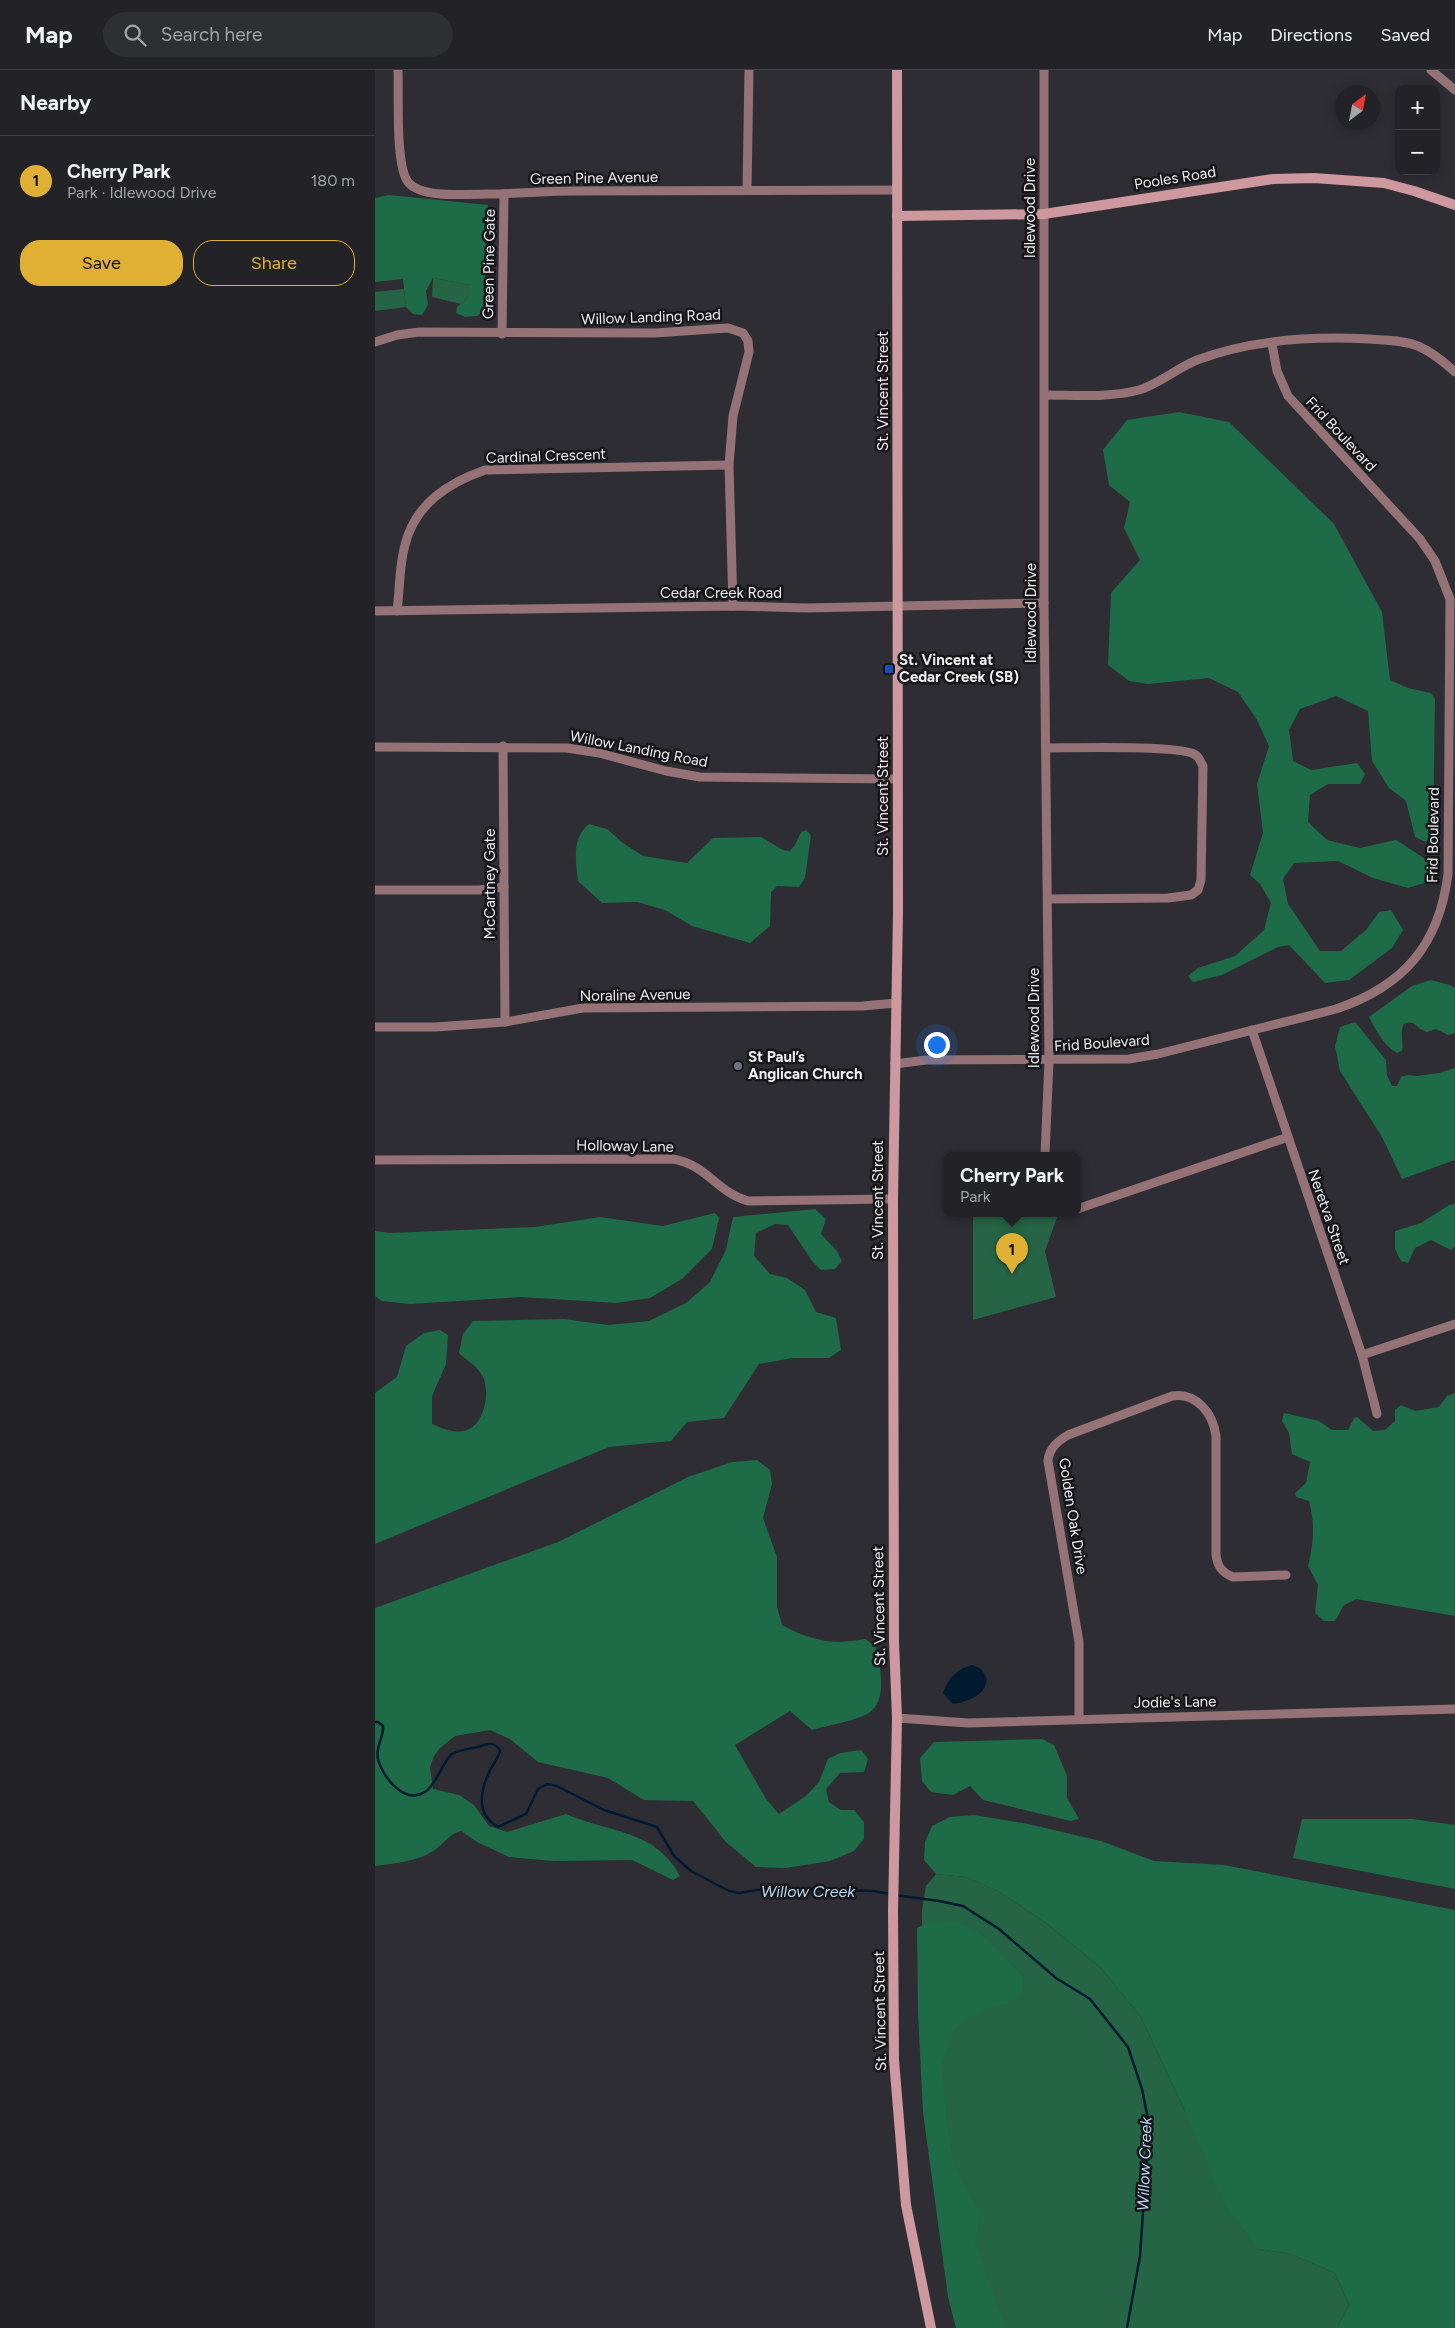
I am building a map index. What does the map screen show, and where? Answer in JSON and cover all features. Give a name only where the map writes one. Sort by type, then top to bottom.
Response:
[{"type":"street","name":"Green Pine Avenue","points":[[398,70],[399,153],[402,169],[409,183],[419,190],[442,194],[573,191],[897,190]]},
{"type":"street","points":[[747,190],[749,70]]},
{"type":"street","name":"St. Vincent Street","points":[[897,70],[899,606],[898,912],[893,1199],[894,1641],[897,1718],[893,1911],[894,2060],[905,2195],[931,2328]]},
{"type":"street","name":"Idlewood Drive","points":[[1044,70],[1045,603],[1049,1061],[1045,1152]]},
{"type":"street","points":[[1431,70],[1455,90]]},
{"type":"street","name":"Pooles Road","points":[[897,216],[1044,214],[1273,179],[1314,178],[1384,184],[1415,190],[1455,204]]},
{"type":"street","name":"Green Pine Gate","points":[[502,334],[504,194]]},
{"type":"street","name":"Willow Landing Road","points":[[375,342],[397,335],[419,332],[502,334],[655,333],[727,328],[743,333],[748,341],[749,352],[733,416],[729,466],[733,606]]},
{"type":"street","points":[[1045,395],[1102,395],[1140,389],[1197,360],[1272,344],[1326,337],[1404,342],[1433,354],[1455,372]]},
{"type":"street","name":"Frid Boulevard","points":[[895,1064],[926,1060],[1049,1061],[1144,1057],[1336,1009],[1364,999],[1390,983],[1413,962],[1432,934],[1445,896],[1448,874],[1452,793],[1452,599],[1435,561],[1420,539],[1288,396],[1277,371],[1272,344]]},
{"type":"street","name":"Cardinal Crescent","points":[[397,611],[405,545],[415,518],[435,496],[458,479],[485,470],[729,466]]},
{"type":"street","name":"Cedar Creek Road","points":[[375,611],[733,606],[806,608],[1045,603]]},
{"type":"street","name":"Willow Landing Road","points":[[375,747],[503,746],[567,748],[599,752],[665,771],[700,778],[897,779]]},
{"type":"street","name":"McCartney Gate","points":[[503,746],[505,1022]]},
{"type":"street","points":[[1047,748],[1192,752],[1199,757],[1203,766],[1201,880],[1198,890],[1191,895],[1168,898],[1048,899]]},
{"type":"street","points":[[375,890],[479,890],[504,887]]},
{"type":"street","name":"Noraline Avenue","points":[[375,1027],[436,1027],[505,1022],[583,1008],[863,1006],[896,1003]]},
{"type":"street","name":"Neretva Street","points":[[1253,1030],[1361,1355],[1377,1414]]},
{"type":"street","points":[[1081,1208],[1288,1137]]},
{"type":"street","name":"Holloway Lane","points":[[375,1160],[673,1159],[695,1164],[737,1198],[748,1201],[893,1199]]},
{"type":"street","points":[[1361,1355],[1455,1324]]},
{"type":"street","name":"Golden Oak Drive","points":[[1079,1719],[1079,1642],[1048,1461],[1051,1451],[1059,1441],[1068,1435],[1171,1396],[1184,1395],[1196,1400],[1207,1411],[1217,1436],[1216,1554],[1218,1566],[1233,1577],[1285,1575]]},
{"type":"street","name":"Jodie's Lane","points":[[897,1718],[969,1723],[1455,1709]]},
{"type":"green space","points":[[389,195],[488,205],[484,310],[477,316],[465,317],[456,313],[457,307],[467,299],[470,285],[433,278],[426,291],[428,305],[422,315],[413,314],[406,307],[403,279],[375,282],[375,198]]},
{"type":"green space","points":[[433,278],[471,285],[467,299],[461,304],[432,297]]},
{"type":"green space","points":[[404,289],[406,307],[375,311],[375,292]]},
{"type":"green space","points":[[1179,412],[1229,422],[1334,524],[1382,612],[1390,680],[1408,688],[1431,693],[1435,699],[1433,833],[1426,842],[1415,837],[1406,801],[1389,788],[1372,761],[1368,711],[1336,696],[1300,709],[1289,730],[1293,761],[1311,770],[1357,763],[1365,774],[1360,784],[1328,784],[1310,795],[1308,822],[1327,840],[1360,848],[1396,840],[1430,862],[1431,881],[1408,888],[1373,878],[1338,861],[1294,863],[1283,879],[1288,904],[1320,951],[1341,951],[1366,930],[1379,912],[1391,910],[1403,930],[1392,948],[1349,980],[1325,983],[1289,945],[1278,947],[1222,975],[1193,982],[1188,976],[1198,968],[1235,956],[1264,930],[1271,903],[1260,884],[1250,875],[1263,833],[1257,784],[1269,746],[1257,720],[1238,692],[1209,678],[1148,684],[1129,681],[1108,665],[1111,593],[1140,560],[1124,528],[1130,502],[1109,485],[1103,450],[1127,420]]},
{"type":"green space","points":[[589,824],[607,829],[623,843],[643,856],[687,863],[713,838],[761,837],[783,850],[790,851],[801,832],[806,830],[811,835],[805,878],[799,887],[777,886],[771,892],[770,926],[750,943],[692,926],[665,910],[637,902],[602,903],[578,881],[577,843],[579,836]]},
{"type":"green space","points":[[1431,980],[1455,988],[1455,1033],[1448,1035],[1436,1029],[1427,1032],[1413,1023],[1406,1023],[1402,1031],[1402,1051],[1397,1053],[1384,1042],[1369,1017],[1412,986]]},
{"type":"green space","points":[[1355,1022],[1386,1060],[1387,1075],[1392,1086],[1397,1086],[1401,1077],[1408,1075],[1417,1076],[1439,1073],[1455,1068],[1455,1160],[1402,1179],[1382,1137],[1340,1071],[1335,1046],[1340,1027]]},
{"type":"green space","points":[[1455,1204],[1455,1246],[1451,1250],[1431,1240],[1415,1248],[1408,1263],[1401,1261],[1395,1249],[1395,1231],[1421,1223],[1449,1205]]},
{"type":"green space","points":[[815,1209],[826,1219],[821,1234],[837,1251],[842,1261],[835,1269],[821,1270],[812,1261],[788,1225],[775,1224],[756,1233],[754,1256],[770,1274],[787,1278],[805,1290],[816,1312],[836,1318],[841,1350],[829,1358],[793,1358],[759,1364],[724,1418],[687,1422],[671,1441],[609,1447],[375,1544],[375,1393],[397,1377],[406,1346],[424,1333],[440,1330],[448,1335],[446,1364],[432,1396],[432,1424],[450,1431],[464,1431],[479,1420],[486,1398],[485,1383],[481,1373],[459,1353],[463,1334],[473,1321],[564,1319],[608,1325],[649,1321],[686,1303],[710,1282],[726,1250],[733,1217]]},
{"type":"green space","points":[[715,1213],[719,1218],[712,1249],[682,1279],[650,1298],[616,1303],[521,1297],[410,1304],[382,1301],[375,1296],[375,1231],[390,1233],[535,1227],[600,1217],[663,1226]]},
{"type":"green space","points":[[973,1217],[1057,1217],[1045,1251],[1056,1297],[973,1320]]},
{"type":"green space","points":[[1455,1393],[1455,1616],[1356,1599],[1344,1605],[1335,1621],[1324,1621],[1315,1613],[1318,1585],[1308,1566],[1313,1533],[1311,1509],[1309,1501],[1296,1497],[1295,1493],[1306,1483],[1310,1462],[1292,1454],[1289,1433],[1282,1421],[1284,1413],[1319,1421],[1332,1430],[1348,1430],[1354,1418],[1357,1417],[1373,1431],[1385,1430],[1395,1421],[1395,1410],[1401,1405],[1415,1411],[1439,1407],[1447,1396]]},
{"type":"green space","points":[[757,1460],[770,1470],[772,1484],[763,1518],[777,1557],[777,1607],[782,1625],[803,1635],[822,1640],[842,1642],[865,1639],[876,1647],[881,1673],[881,1691],[875,1707],[864,1716],[812,1730],[790,1711],[735,1745],[766,1799],[779,1814],[806,1796],[819,1782],[828,1759],[840,1753],[861,1750],[868,1759],[864,1772],[840,1773],[826,1789],[829,1802],[841,1810],[854,1810],[864,1822],[864,1839],[854,1851],[830,1861],[786,1868],[756,1867],[726,1842],[693,1801],[644,1800],[608,1778],[538,1762],[510,1739],[490,1730],[455,1736],[440,1748],[434,1756],[430,1767],[433,1789],[459,1795],[474,1805],[489,1826],[507,1832],[566,1814],[630,1834],[658,1849],[670,1861],[680,1876],[673,1880],[632,1860],[552,1861],[509,1857],[477,1842],[461,1831],[453,1834],[436,1849],[422,1857],[375,1866],[375,1608],[558,1542],[688,1477],[732,1462]]},
{"type":"green space","points":[[1042,1739],[1054,1745],[1067,1776],[1067,1798],[1079,1819],[1071,1821],[983,1800],[970,1786],[953,1795],[931,1792],[922,1781],[920,1758],[934,1742]]},
{"type":"green space","points":[[974,1815],[1028,1824],[1101,1841],[1154,1861],[1224,1865],[1455,1910],[1455,2328],[1337,2328],[1349,2305],[1335,2273],[1291,2254],[1258,2249],[1225,2205],[1184,2109],[1141,2017],[1101,1968],[1046,1923],[998,1891],[965,1877],[936,1874],[924,1860],[925,1842],[932,1826],[950,1817]]},
{"type":"green space","points":[[1302,1819],[1412,1819],[1455,1825],[1455,1889],[1293,1858]]},
{"type":"green space","points":[[936,1874],[965,1877],[998,1891],[1046,1923],[1101,1968],[1141,2017],[1184,2109],[1258,2249],[1291,2254],[1335,2273],[1349,2305],[1337,2328],[964,2328],[922,1966],[922,1910],[926,1886]]},
{"type":"green space","points":[[931,1921],[956,1922],[976,1931],[998,1950],[1024,1978],[1023,1991],[1010,2003],[983,2010],[955,2029],[942,2062],[947,2125],[955,2166],[969,2194],[981,2211],[975,2242],[1006,2328],[956,2328],[948,2297],[923,2112],[918,2013],[917,1928]]},
{"type":"water","points":[[972,1665],[980,1668],[986,1676],[985,1688],[971,1699],[953,1704],[943,1693],[945,1688],[958,1671]]},
{"type":"waterway","name":"Willow Creek","points":[[375,1722],[383,1726],[377,1754],[381,1766],[395,1787],[409,1795],[425,1792],[452,1754],[487,1744],[496,1746],[500,1750],[485,1783],[482,1804],[487,1817],[498,1827],[526,1814],[538,1789],[547,1784],[557,1786],[604,1810],[657,1827],[674,1856],[691,1871],[729,1891],[739,1893],[756,1890],[813,1889],[873,1891],[890,1894]]},
{"type":"waterway","name":"Willow Creek","points":[[895,1895],[963,1906],[999,1929],[1056,1978],[1090,1999],[1128,2047],[1142,2089],[1149,2124],[1140,2256],[1127,2328]]},
{"type":"place","name":"St. Vincent at Cedar Creek (SB)","points":[[889,669]]},
{"type":"place","name":"St Paul’s Anglican Church","points":[[738,1066]]},
{"type":"place","name":"Cherry Park","points":[[1012,1274]]}]
